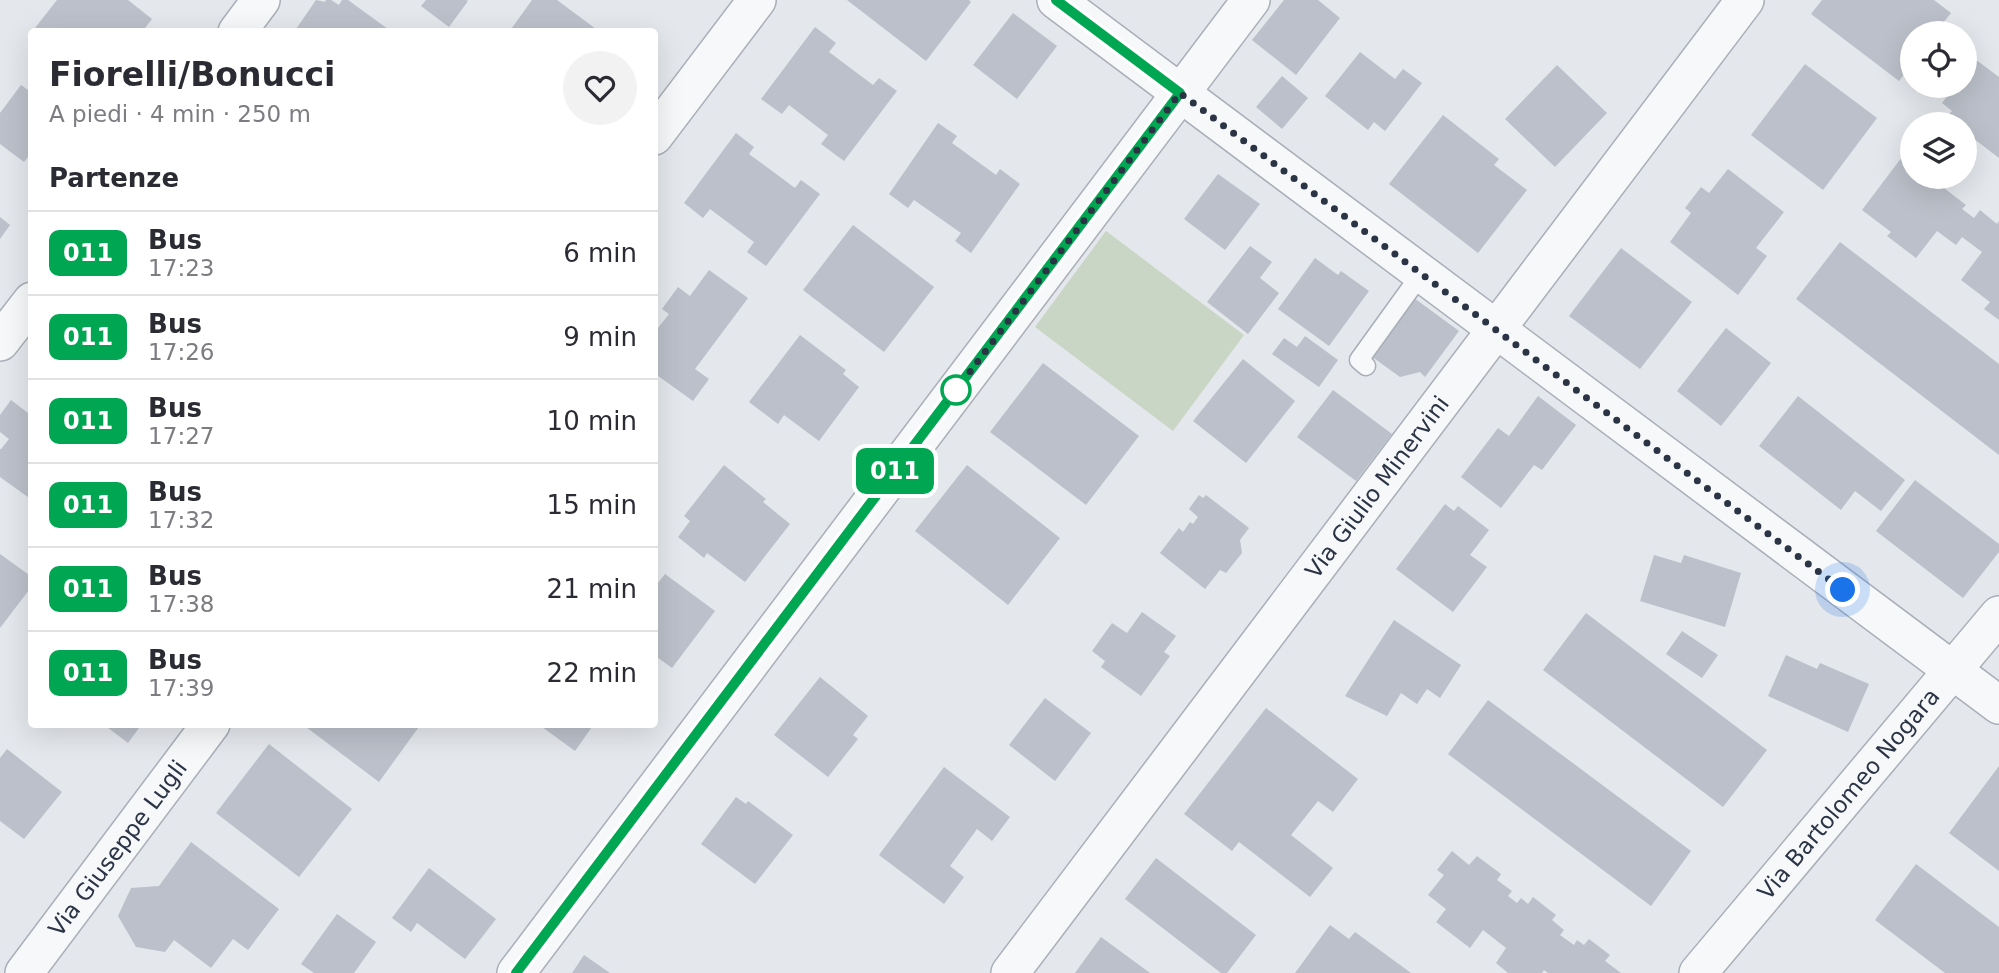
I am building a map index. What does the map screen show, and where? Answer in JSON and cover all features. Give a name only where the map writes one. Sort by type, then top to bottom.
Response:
[{"type":"street","points":[[240,28],[261,0]]},
{"type":"street","points":[[658,131],[757,0]]},
{"type":"street","points":[[1056,0],[1999,705]]},
{"type":"street","points":[[516,973],[1251,0]]},
{"type":"street","name":"Via Giulio Minervini","points":[[1010,973],[1745,0]]},
{"type":"street","points":[[0,342],[28,306]]},
{"type":"street","name":"Via Bartolomeo Nogara","points":[[1698,973],[1999,615]]},
{"type":"street","name":"Via Giuseppe Lugli","points":[[24,973],[208,728]]},
{"type":"lane","points":[[1366,366],[1359,360],[1421,274]]},
{"type":"green space","points":[[1106,231],[1244,335],[1173,431],[1035,327]]},
{"type":"building","points":[[57,0],[128,0],[152,19],[145,28],[35,28]]},
{"type":"building","points":[[316,0],[331,0],[339,5],[342,0],[348,0],[386,28],[297,28]]},
{"type":"building","points":[[426,0],[468,1],[449,27],[421,6]]},
{"type":"building","points":[[532,0],[557,0],[595,28],[512,28]]},
{"type":"building","points":[[847,0],[969,0],[971,2],[926,61]]},
{"type":"building","points":[[1284,0],[1318,0],[1340,18],[1296,75],[1252,40]]},
{"type":"building","points":[[1822,0],[1934,0],[1951,13],[1945,21],[1900,21],[1899,81],[1811,14]]},
{"type":"building","points":[[1013,13],[1057,46],[1017,99],[973,65]]},
{"type":"building","points":[[815,27],[836,43],[829,52],[873,85],[879,78],[897,91],[844,161],[821,144],[828,135],[789,105],[782,114],[761,99]]},
{"type":"building","points":[[1360,52],[1395,79],[1403,69],[1422,83],[1385,131],[1374,122],[1368,130],[1325,96]]},
{"type":"building","points":[[1977,60],[1999,77],[1999,158],[1977,141],[1977,112],[1951,112],[1942,103],[1946,98],[1977,98]]},
{"type":"building","points":[[1805,64],[1877,118],[1823,190],[1751,135]]},
{"type":"building","points":[[1557,65],[1607,113],[1555,167],[1505,119]]},
{"type":"building","points":[[1282,76],[1308,98],[1282,129],[1256,107]]},
{"type":"building","points":[[21,85],[28,90],[28,157],[24,162],[0,144],[0,113]]},
{"type":"building","points":[[1443,115],[1499,159],[1494,165],[1527,190],[1478,253],[1389,184]]},
{"type":"building","points":[[938,123],[957,136],[952,143],[996,175],[1000,169],[1020,184],[971,253],[955,241],[961,233],[914,200],[908,208],[889,194]]},
{"type":"building","points":[[736,133],[754,147],[749,154],[795,188],[801,180],[820,194],[766,266],[747,252],[754,242],[710,209],[703,218],[684,203]]},
{"type":"building","points":[[1900,160],[1900,189],[1945,189],[1966,205],[1962,209],[1974,218],[1980,210],[1997,224],[1999,221],[1999,320],[1984,309],[1990,302],[1961,280],[1982,252],[1962,237],[1956,245],[1937,231],[1916,258],[1887,236],[1891,232],[1862,210]]},
{"type":"building","points":[[1728,169],[1784,212],[1756,248],[1767,256],[1738,295],[1670,242],[1691,213],[1685,208],[1701,187],[1709,193]]},
{"type":"building","points":[[1218,174],[1260,204],[1225,250],[1184,219]]},
{"type":"building","points":[[0,217],[10,225],[0,239]]},
{"type":"building","points":[[853,225],[934,287],[884,352],[803,290]]},
{"type":"building","points":[[1840,242],[1999,364],[1999,455],[1796,299]]},
{"type":"building","points":[[1250,246],[1272,262],[1260,278],[1279,293],[1248,334],[1207,302]]},
{"type":"building","points":[[1621,248],[1692,302],[1640,369],[1569,316]]},
{"type":"building","points":[[1315,258],[1338,275],[1341,271],[1369,291],[1329,346],[1278,309]]},
{"type":"building","points":[[709,270],[748,298],[695,369],[709,379],[693,401],[658,376],[658,328],[669,314],[662,309],[678,287],[690,296]]},
{"type":"building","points":[[1414,298],[1459,331],[1425,377],[1420,372],[1400,377],[1371,356]]},
{"type":"building","points":[[1726,328],[1771,363],[1721,426],[1677,391]]},
{"type":"building","points":[[800,335],[846,370],[843,374],[859,387],[819,441],[784,415],[778,424],[749,402]]},
{"type":"building","points":[[1305,336],[1338,360],[1319,387],[1272,354],[1284,338],[1297,347]]},
{"type":"building","points":[[1243,359],[1295,401],[1246,463],[1193,421]]},
{"type":"building","points":[[1043,363],[1139,436],[1086,505],[990,432]]},
{"type":"building","points":[[1333,390],[1392,434],[1356,481],[1297,437]]},
{"type":"building","points":[[1538,396],[1576,425],[1542,470],[1534,465],[1501,508],[1461,477],[1498,428],[1509,436]]},
{"type":"building","points":[[1798,396],[1905,480],[1881,511],[1855,491],[1841,510],[1759,446]]},
{"type":"building","points":[[11,400],[28,413],[28,497],[0,477],[0,449],[9,439],[0,432],[0,415]]},
{"type":"building","points":[[724,465],[766,499],[763,502],[790,524],[745,582],[707,553],[704,558],[678,537],[690,521],[684,516]]},
{"type":"building","points":[[967,465],[1060,538],[1008,605],[915,531]]},
{"type":"building","points":[[1915,480],[1999,544],[1999,552],[1963,598],[1876,531]]},
{"type":"building","points":[[1199,495],[1203,498],[1206,495],[1249,528],[1240,540],[1242,553],[1226,573],[1220,570],[1205,589],[1160,553],[1179,528],[1183,532],[1190,522],[1193,524],[1198,517],[1189,509]]},
{"type":"building","points":[[1445,504],[1454,511],[1458,506],[1489,530],[1470,555],[1487,567],[1453,612],[1396,569]]},
{"type":"building","points":[[0,554],[28,574],[28,591],[0,628]]},
{"type":"building","points":[[1654,555],[1681,563],[1684,555],[1741,573],[1725,627],[1640,601]]},
{"type":"building","points":[[665,574],[715,611],[672,668],[658,658],[658,583]]},
{"type":"building","points":[[1142,612],[1176,636],[1164,652],[1170,656],[1141,696],[1101,667],[1105,661],[1092,651],[1112,623],[1127,633]]},
{"type":"building","points":[[1586,613],[1767,750],[1723,807],[1543,670]]},
{"type":"building","points":[[1394,620],[1461,665],[1440,698],[1427,689],[1417,704],[1401,693],[1387,716],[1345,696]]},
{"type":"building","points":[[1682,631],[1718,655],[1702,678],[1666,654]]},
{"type":"building","points":[[1786,655],[1817,669],[1820,663],[1869,684],[1848,732],[1768,696]]},
{"type":"building","points":[[820,677],[868,716],[853,735],[858,739],[828,777],[774,735]]},
{"type":"building","points":[[1045,698],[1091,733],[1055,781],[1009,745]]},
{"type":"building","points":[[1488,700],[1691,851],[1651,906],[1448,754]]},
{"type":"building","points":[[1266,708],[1358,779],[1333,812],[1318,801],[1291,835],[1333,868],[1310,897],[1239,842],[1232,851],[1184,814]]},
{"type":"building","points":[[108,728],[139,728],[128,743]]},
{"type":"building","points":[[307,728],[418,728],[379,782]]},
{"type":"building","points":[[543,728],[591,728],[575,751]]},
{"type":"building","points":[[269,744],[352,809],[299,877],[216,813]]},
{"type":"building","points":[[7,749],[62,792],[24,839],[0,821],[0,758]]},
{"type":"building","points":[[1999,766],[1999,871],[1949,833]]},
{"type":"building","points":[[944,767],[1010,817],[992,841],[977,829],[950,866],[964,877],[944,904],[879,855]]},
{"type":"building","points":[[736,797],[746,804],[748,801],[793,835],[755,884],[701,844]]},
{"type":"building","points":[[191,842],[279,909],[248,950],[233,939],[211,968],[174,940],[165,952],[136,947],[118,916],[131,888],[159,886]]},
{"type":"building","points":[[1452,851],[1469,865],[1477,856],[1501,874],[1497,880],[1512,891],[1508,896],[1517,903],[1521,898],[1528,904],[1533,897],[1556,915],[1552,920],[1564,930],[1560,935],[1574,945],[1577,940],[1584,945],[1589,939],[1610,955],[1605,961],[1621,973],[1548,973],[1544,970],[1542,973],[1508,973],[1496,963],[1506,948],[1483,930],[1470,948],[1436,922],[1446,909],[1428,895],[1444,875],[1437,870]]},
{"type":"building","points":[[1156,858],[1256,935],[1227,973],[1221,973],[1125,899]]},
{"type":"building","points":[[1916,864],[1999,927],[1999,973],[1945,973],[1875,920]]},
{"type":"building","points":[[429,868],[496,919],[465,959],[417,923],[411,932],[392,918]]},
{"type":"building","points":[[337,914],[376,942],[354,973],[314,973],[301,964]]},
{"type":"building","points":[[1330,925],[1349,939],[1355,932],[1411,973],[1295,973]]},
{"type":"building","points":[[1101,937],[1150,973],[1075,973]]},
{"type":"building","points":[[584,955],[610,973],[572,973]]},
{"type":"bus line","name":"011","points":[[516,973],[1180,93],[1056,0]]},
{"type":"route","points":[[956,390],[948,401],[1180,93],[1843,590]]}]
